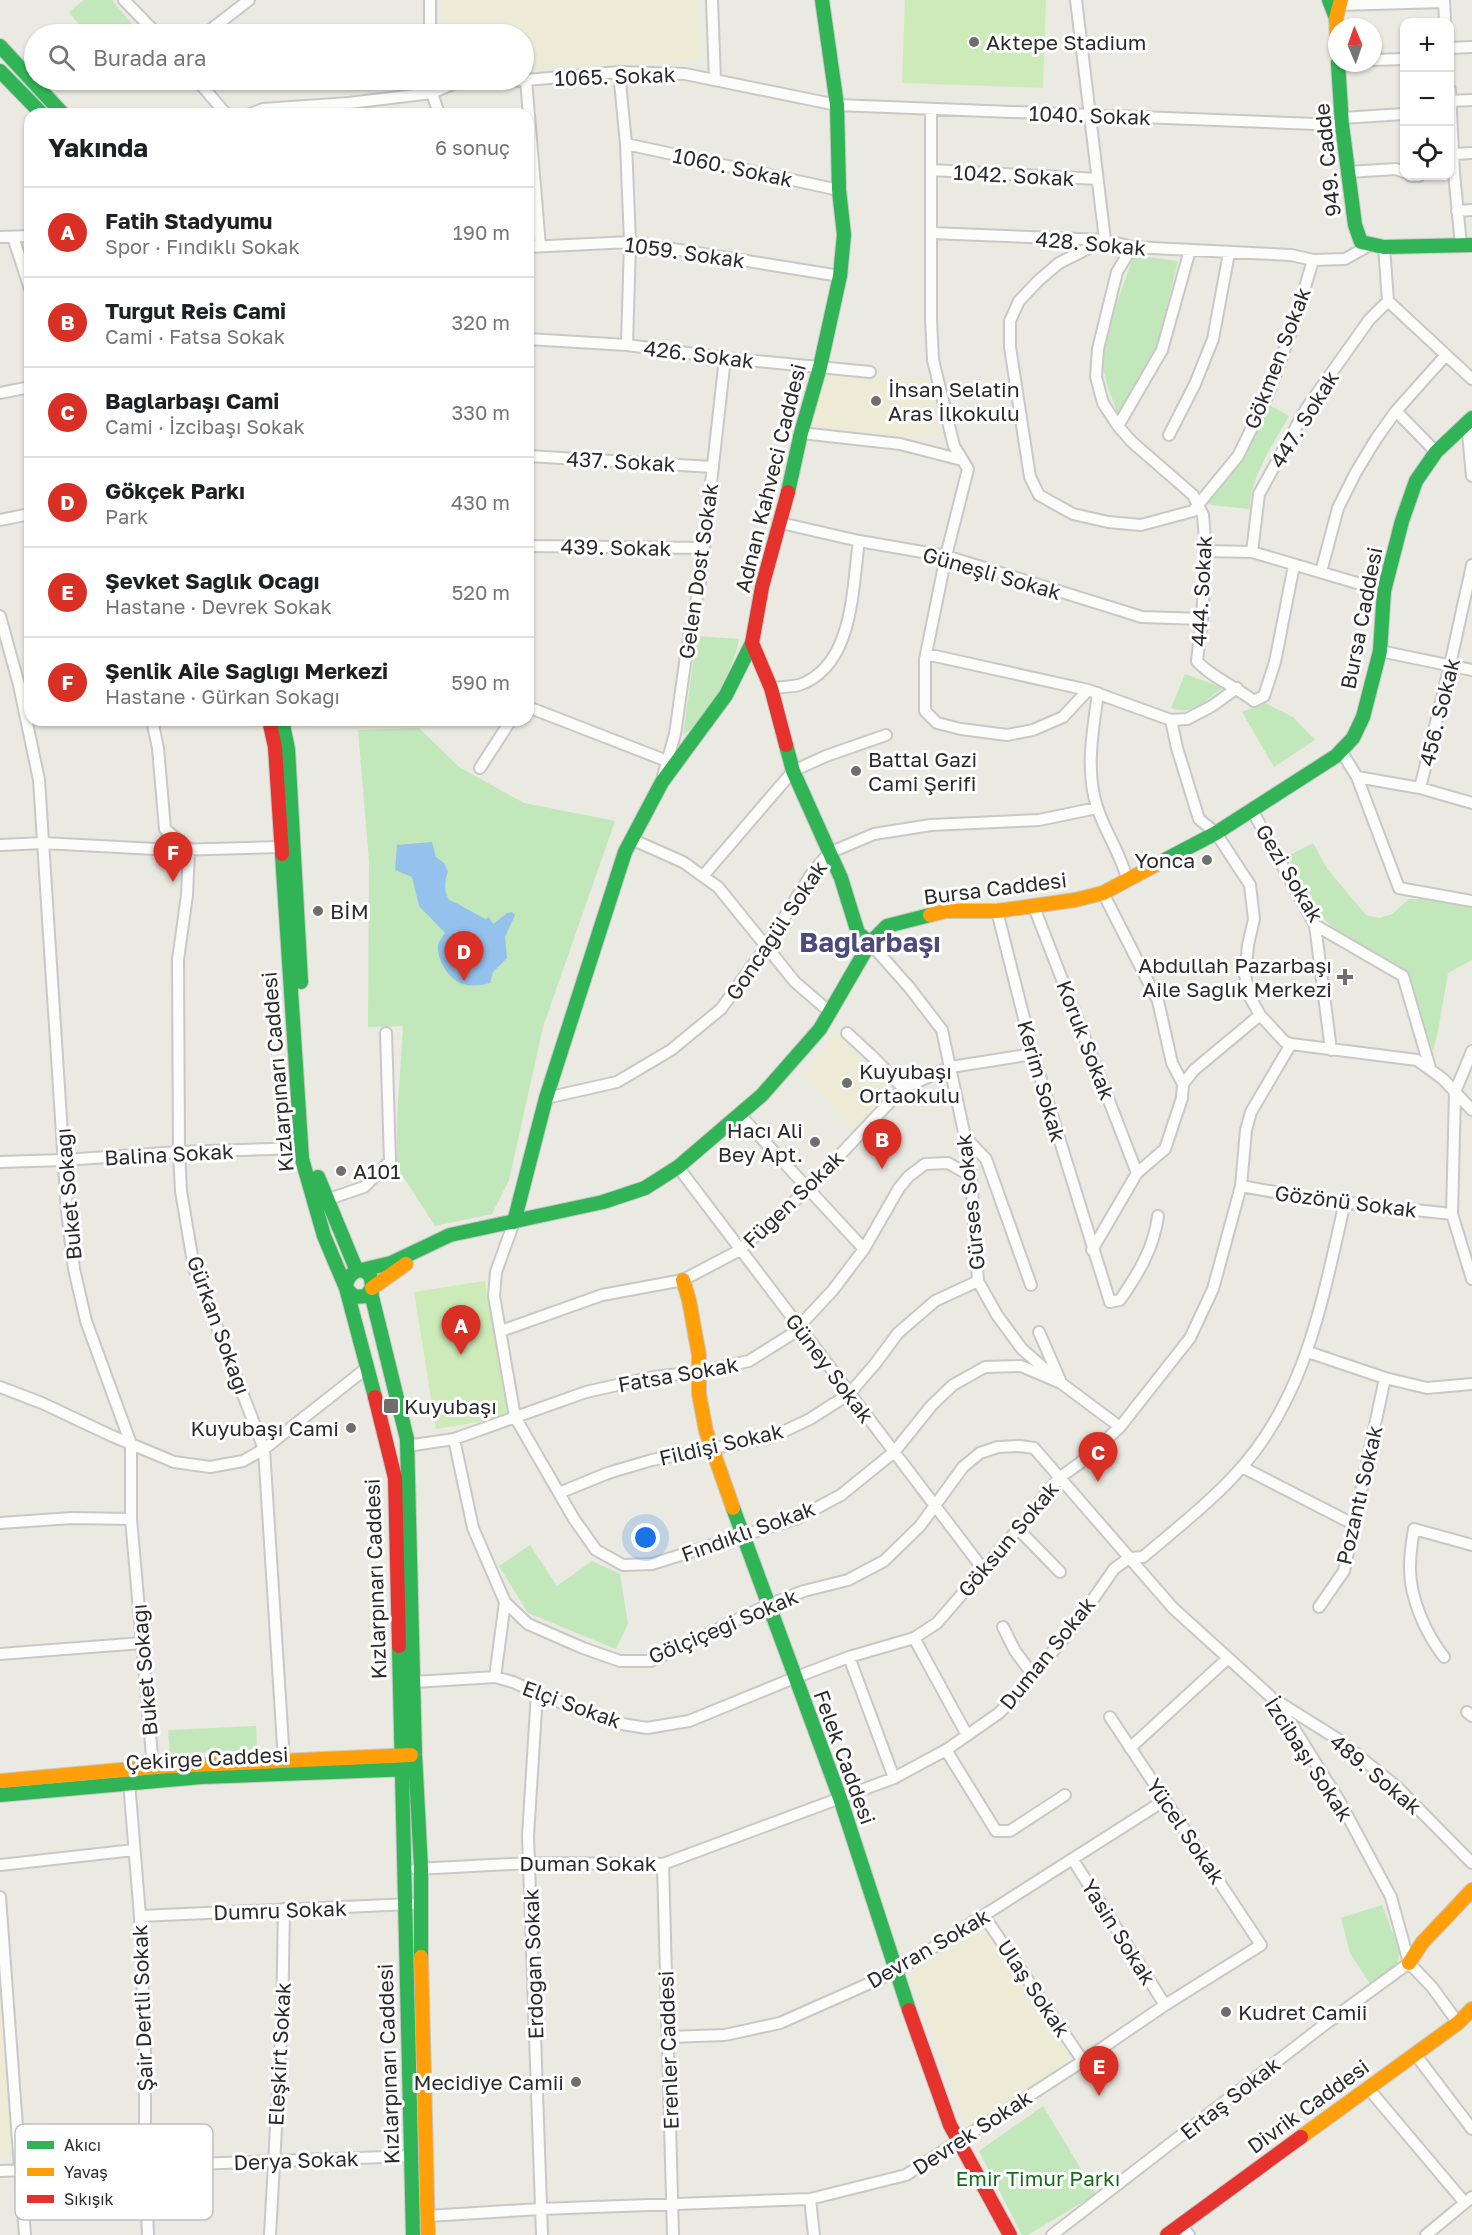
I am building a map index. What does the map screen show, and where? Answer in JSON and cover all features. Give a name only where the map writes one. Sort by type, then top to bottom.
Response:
[{"type":"street","points":[[124,0],[147,24]]},
{"type":"street","points":[[219,24],[249,0]]},
{"type":"street","points":[[430,0],[430,24]]},
{"type":"street","points":[[712,0],[715,80]]},
{"type":"street","name":"Adnan Kahveci Caddesi","points":[[514,1222],[546,1098],[616,873],[631,839],[662,782],[726,695],[752,643],[762,587],[781,524],[840,276],[844,235],[839,190],[837,105],[822,0]]},
{"type":"street","points":[[1076,0],[1088,115],[1105,240]]},
{"type":"street","points":[[1335,4],[1363,0]]},
{"type":"street","points":[[1335,4],[1444,1],[1445,18]]},
{"type":"street","points":[[0,46],[24,72]]},
{"type":"street","points":[[1454,48],[1472,47]]},
{"type":"street","points":[[1382,59],[1400,58]]},
{"type":"street","points":[[0,71],[36,108]]},
{"type":"street","points":[[619,72],[626,144],[630,242],[627,345]]},
{"type":"street","name":"1065. Sokak","points":[[534,79],[619,72],[685,74],[837,105]]},
{"type":"street","name":"949. Cadde","points":[[1339,72],[1342,122],[1355,225],[1362,242],[1377,246]]},
{"type":"street","points":[[41,90],[57,108]]},
{"type":"street","points":[[206,90],[221,108]]},
{"type":"street","name":"1065. Sokak","points":[[354,108],[439,90]]},
{"type":"street","points":[[526,90],[527,108]]},
{"type":"street","points":[[432,93],[437,108]]},
{"type":"street","points":[[1454,107],[1472,100]]},
{"type":"street","name":"1040. Sokak","points":[[837,105],[1342,122],[1400,115]]},
{"type":"street","points":[[931,109],[933,360],[940,397],[954,446],[968,469],[946,556],[926,654],[925,711],[937,723],[961,729],[1007,735],[1033,730],[1063,717],[1093,691]]},
{"type":"street","name":"1060. Sokak","points":[[626,144],[839,190]]},
{"type":"street","points":[[1454,154],[1472,153]]},
{"type":"street","name":"1042. Sokak","points":[[931,170],[1097,179]]},
{"type":"street","points":[[1348,172],[1400,170]]},
{"type":"street","points":[[1453,180],[1457,211],[1466,245],[1377,246],[1388,301],[1392,307],[1472,379]]},
{"type":"street","points":[[1457,211],[1472,210]]},
{"type":"street","name":"428. Sokak","points":[[931,233],[1105,240],[1132,247],[1292,255],[1313,260],[1345,259],[1377,246]]},
{"type":"street","points":[[0,237],[24,236]]},
{"type":"street","points":[[13,237],[24,271]]},
{"type":"street","name":"Gökmen Sokak","points":[[1105,240],[1059,263],[1019,301],[1010,321],[1010,347],[1030,477],[1039,495],[1073,514],[1108,522],[1141,525],[1193,511],[1238,456],[1267,397],[1296,318],[1313,260]]},
{"type":"street","name":"1059. Sokak","points":[[534,246],[630,242],[840,276]]},
{"type":"street","name":"444. Sokak","points":[[1132,247],[1117,272],[1098,358],[1096,377],[1103,403],[1132,442],[1193,495],[1203,514],[1206,550],[1197,661],[1203,669],[1237,687],[1254,700],[1264,696],[1275,662],[1294,565]]},
{"type":"street","points":[[1118,426],[1162,350],[1190,250]]},
{"type":"street","points":[[1169,435],[1195,384],[1213,339],[1229,253]]},
{"type":"street","name":"447. Sokak","points":[[1252,552],[1259,494],[1306,409],[1369,320],[1388,301]]},
{"type":"street","name":"426. Sokak","points":[[534,339],[627,345],[725,358],[870,372]]},
{"type":"street","points":[[1321,572],[1338,508],[1360,464],[1396,411],[1446,355]]},
{"type":"street","name":"Gelen Dost Sokak","points":[[662,782],[675,734],[704,549],[725,358]]},
{"type":"street","points":[[0,393],[24,388]]},
{"type":"street","points":[[1396,411],[1436,452]]},
{"type":"street","points":[[1469,420],[1472,476]]},
{"type":"street","name":"Bursa Caddesi","points":[[514,1222],[603,1202],[645,1188],[678,1167],[762,1095],[831,1013],[870,943],[887,926],[946,911],[997,911],[1034,907],[1075,900],[1103,892],[1216,833],[1336,756],[1353,738],[1363,717],[1380,651],[1384,591],[1402,521],[1416,481],[1436,452],[1469,420]]},
{"type":"street","points":[[801,433],[900,444],[962,460]]},
{"type":"street","name":"437. Sokak","points":[[534,456],[713,467]]},
{"type":"street","points":[[0,520],[24,515]]},
{"type":"street","name":"Güneşli Sokak","points":[[781,524],[859,541],[946,556],[1142,617],[1202,620]]},
{"type":"street","points":[[771,688],[798,685],[825,670],[838,651],[846,630],[859,541]]},
{"type":"street","name":"439. Sokak","points":[[534,546],[704,549]]},
{"type":"street","points":[[1206,550],[1252,552],[1384,591]]},
{"type":"street","name":"456. Sokak","points":[[1420,788],[1472,565]]},
{"type":"street","name":"Buket Sokağı","points":[[0,616],[24,709]]},
{"type":"street","points":[[752,643],[771,688],[793,771],[841,878],[858,933],[870,943]]},
{"type":"street","points":[[1380,651],[1472,670]]},
{"type":"street","points":[[926,654],[1093,691],[1171,720],[1187,719],[1212,706],[1237,687]]},
{"type":"street","points":[[1093,691],[1092,783],[1097,808],[1123,861],[1127,879]]},
{"type":"street","points":[[534,710],[668,761]]},
{"type":"street","points":[[1171,720],[1176,748],[1199,819],[1216,833],[1250,885],[1254,919],[1245,975],[1250,997],[1260,1016],[1291,1044],[1417,1060],[1430,1068],[1472,1110]]},
{"type":"street","name":"Buket Sokağı","points":[[28,726],[39,780],[44,843],[66,1211],[72,1258],[83,1310],[131,1444],[131,1520],[153,1767]]},
{"type":"street","points":[[153,726],[158,748],[165,829],[189,849]]},
{"type":"street","name":"Kızlarpınarı Caddesi","points":[[270,726],[274,747],[301,1149],[324,1236],[346,1288],[368,1366],[395,1478],[409,1762],[421,1868],[428,2235]]},
{"type":"street","name":"Kızlarpınarı Caddesi","points":[[283,726],[288,749],[307,1100],[314,1165],[326,1200],[357,1270]]},
{"type":"street","points":[[480,768],[507,726]]},
{"type":"street","points":[[704,876],[793,771],[826,756],[886,735]]},
{"type":"street","points":[[1341,751],[1357,777],[1400,888],[1472,901]]},
{"type":"street","points":[[1357,777],[1420,788],[1472,803]]},
{"type":"street","name":"Goncagül Sokak","points":[[546,1098],[616,1082],[671,1050],[721,1009],[765,948],[812,873],[829,853],[874,834],[885,832],[932,825],[1040,820],[1097,808]]},
{"type":"street","name":"Gezi Sokak","points":[[1252,810],[1315,925],[1403,976],[1430,1068]]},
{"type":"street","points":[[631,839],[683,862],[718,887],[765,948],[795,982],[831,1013]]},
{"type":"street","points":[[0,845],[44,843],[189,849],[281,847]]},
{"type":"street","name":"Gürkan Sokağı","points":[[189,849],[187,895],[178,960],[179,1152],[182,1191],[195,1268],[264,1449],[284,1761]]},
{"type":"street","points":[[1092,1250],[1137,1173],[1164,1149],[1182,1098],[1183,1084],[1172,1064],[1158,1001],[1103,892]]},
{"type":"street","name":"Koruk Sokak","points":[[1034,907],[1137,1173]]},
{"type":"street","name":"Kerim Sokak","points":[[997,911],[1033,1054],[1110,1302],[1120,1300],[1141,1269],[1156,1230],[1158,1216]]},
{"type":"street","points":[[1315,925],[1331,1050]]},
{"type":"street","name":"Gürses Sokak","points":[[870,943],[909,987],[942,1030],[971,1176],[978,1281],[997,1315],[1022,1349],[1061,1383],[1120,1427]]},
{"type":"street","points":[[1183,1084],[1194,1070],[1260,1016]]},
{"type":"street","points":[[326,1200],[364,1187],[390,1161],[386,1033]]},
{"type":"street","points":[[847,1033],[903,1088]]},
{"type":"street","name":"Göksun Sokak","points":[[794,1678],[849,1657],[914,1638],[937,1623],[1059,1478],[1080,1463],[1120,1427],[1190,1338],[1213,1289],[1241,1186],[1246,1130],[1251,1112],[1291,1044]]},
{"type":"street","points":[[1472,1051],[1455,1092],[1452,1214],[1472,1280]]},
{"type":"street","name":"Fügen Sokak","points":[[501,1331],[602,1295],[683,1280],[740,1250],[808,1189],[903,1088],[951,1067],[1033,1054]]},
{"type":"street","points":[[740,1115],[864,1249]]},
{"type":"street","points":[[965,1137],[986,1159],[1031,1285]]},
{"type":"street","name":"Balina Sokak","points":[[0,1162],[179,1152],[301,1149]]},
{"type":"street","name":"Fatsa Sokak","points":[[407,1446],[454,1439],[586,1392],[653,1377],[697,1372],[749,1361],[792,1334],[833,1290],[864,1249],[899,1188],[909,1176],[925,1164],[948,1163],[971,1176]]},
{"type":"street","name":"Güney Sokak","points":[[678,1167],[982,1569]]},
{"type":"street","name":"Gözönü Sokak","points":[[1241,1186],[1345,1202],[1452,1214]]},
{"type":"street","name":"Duman Sokak","points":[[404,1871],[421,1868],[530,1863],[663,1864],[894,1778],[946,1750],[999,1713],[1078,1621],[1114,1569],[1129,1558],[1143,1557],[1213,1496],[1242,1467],[1260,1444],[1294,1387],[1308,1352],[1345,1202]]},
{"type":"street","points":[[514,1222],[452,1242],[397,1269],[372,1288],[366,1296],[358,1298],[350,1294],[346,1288],[347,1277],[357,1270],[391,1263],[450,1235],[514,1222]]},
{"type":"street","name":"Fındıklı Sokak","points":[[514,1222],[496,1272],[494,1296],[514,1417],[574,1519],[596,1550],[623,1565],[652,1564],[798,1518],[841,1495],[894,1452],[932,1405],[953,1385],[984,1366],[1021,1366],[1061,1383]]},
{"type":"street","points":[[357,1270],[368,1274],[373,1281],[372,1288]]},
{"type":"street","name":"Felek Caddesi","points":[[683,1280],[699,1355],[697,1372],[699,1394],[712,1449],[794,1678],[840,1798],[895,1972],[950,2125],[1010,2235]]},
{"type":"street","name":"Fildişi Sokak","points":[[559,1493],[652,1460],[771,1437],[810,1419],[849,1394],[898,1333],[935,1301],[978,1281]]},
{"type":"street","name":"Kızlarpınarı Caddesi","points":[[372,1288],[376,1316],[407,1446],[414,1682],[404,1871],[413,2235]]},
{"type":"street","points":[[1039,1332],[1061,1383]]},
{"type":"street","points":[[1308,1352],[1385,1378],[1427,1388],[1472,1384]]},
{"type":"street","points":[[0,1387],[42,1402],[174,1462],[210,1467],[243,1461],[264,1449],[368,1366]]},
{"type":"street","name":"Pozantı Sokak","points":[[1319,1607],[1344,1571],[1385,1378]]},
{"type":"street","name":"Gölçiçeği Sokak","points":[[454,1439],[473,1528],[505,1602],[528,1624],[620,1661],[651,1661],[768,1605],[804,1591],[848,1580],[884,1561],[920,1526],[963,1467],[980,1453],[998,1447],[1034,1448],[1059,1478]]},
{"type":"street","points":[[1242,1467],[1353,1524]]},
{"type":"street","name":"İzcibaşı Sokak","points":[[1059,1478],[1173,1608],[1270,1696],[1295,1730],[1340,1802],[1391,1897],[1409,1963],[1432,1987],[1458,2023]]},
{"type":"street","points":[[0,1523],[72,1518],[131,1520]]},
{"type":"street","points":[[1018,1529],[1060,1572]]},
{"type":"street","points":[[1444,1657],[1437,1648],[1416,1604],[1409,1569],[1414,1529],[1472,1545]]},
{"type":"street","points":[[495,1677],[505,1602]]},
{"type":"street","points":[[1003,1627],[1015,1651],[1033,1675]]},
{"type":"street","points":[[914,1638],[967,1735]]},
{"type":"street","points":[[0,1654],[142,1643]]},
{"type":"street","points":[[849,1657],[894,1778]]},
{"type":"street","points":[[1130,1748],[1227,1659]]},
{"type":"street","name":"Elçi Sokak","points":[[414,1682],[495,1677],[513,1682],[610,1722],[647,1728],[689,1721],[794,1678]]},
{"type":"street","name":"Erdoğan Sokak","points":[[537,1693],[528,1836],[542,2235]]},
{"type":"street","name":"489. Sokak","points":[[1270,1696],[1339,1740],[1397,1787],[1472,1863]]},
{"type":"street","name":"Yücel Sokak","points":[[1110,1717],[1262,1944]]},
{"type":"street","points":[[946,1750],[996,1831],[1010,1831],[1065,1795]]},
{"type":"street","name":"Çekirge Caddesi","points":[[0,1781],[153,1767],[284,1761],[409,1762]]},
{"type":"street","name":"Çekirge Caddesi","points":[[0,1795],[129,1782],[409,1762]]},
{"type":"street","name":"Şair Dertli Sokak","points":[[129,1782],[140,1916],[145,2124]]},
{"type":"street","name":"Devran Sokak","points":[[668,2037],[725,2035],[780,2023],[895,1972],[1165,1800]]},
{"type":"street","points":[[0,1865],[134,1850]]},
{"type":"street","name":"Yasin Sokak","points":[[1072,1860],[1165,2005]]},
{"type":"street","name":"Erenler Caddesi","points":[[663,1864],[673,2235]]},
{"type":"street","points":[[1409,1963],[1422,1942],[1472,1890]]},
{"type":"street","points":[[0,1897],[16,2124]]},
{"type":"street","name":"Dumru Sokak","points":[[140,1916],[420,1904]]},
{"type":"street","name":"Eleşkirt Sokak","points":[[270,2235],[282,2020],[284,1909]]},
{"type":"street","name":"Ulaş Sokak","points":[[984,1916],[1083,2061]]},
{"type":"street","name":"Devrek Sokak","points":[[428,2216],[540,2209],[810,2199],[906,2175],[1262,1944]]},
{"type":"street","name":"Ertaş Sokak","points":[[1052,2235],[1324,2025],[1409,1963]]},
{"type":"street","name":"Divrik Caddesi","points":[[1167,2235],[1185,2230],[1368,2088],[1458,2023],[1472,2009]]},
{"type":"street","points":[[1415,2054],[1472,2129]]},
{"type":"street","points":[[1368,2088],[1469,2200],[1426,2235]]},
{"type":"street","name":"Derya Sokak","points":[[213,2163],[412,2156]]},
{"type":"street","name":"Derya Sokak","points":[[0,2171],[15,2170]]},
{"type":"street","points":[[810,2199],[814,2235]]},
{"type":"street","points":[[24,2220],[25,2235]]},
{"type":"street","name":"Şair Dertli Sokak","points":[[147,2220],[148,2235]]},
{"type":"shaded area","points":[[442,0],[698,0],[701,52],[694,62],[534,68],[534,24],[443,24]]},
{"type":"shaded area","name":"İhsan Selatin Aras İlkokulu","points":[[825,370],[881,377],[928,377],[941,433],[908,438],[812,425]]},
{"type":"shaded area","points":[[357,726],[424,726],[358,730]]},
{"type":"shaded area","name":"Kuyubaşı Ortaokulu","points":[[837,1032],[891,1090],[852,1130],[803,1075]]},
{"type":"shaded area","points":[[982,1926],[1078,2059],[968,2129],[910,1974]]},
{"type":"shaded area","points":[[0,2011],[2,2011],[5,2042],[11,2153],[7,2157],[0,2157]]},
{"type":"green space","points":[[84,0],[112,0],[132,24],[79,24],[69,12]]},
{"type":"green space","name":"Aktepe Stadium","points":[[905,0],[1046,0],[1043,88],[902,83]]},
{"type":"green space","points":[[1134,255],[1178,261],[1155,354],[1119,418],[1102,364],[1111,320]]},
{"type":"green space","points":[[1268,404],[1289,416],[1258,472],[1249,509],[1212,505],[1206,502],[1241,463]]},
{"type":"green space","points":[[697,636],[739,639],[732,664],[719,692],[702,717],[683,735]]},
{"type":"green space","points":[[1185,674],[1224,688],[1193,708],[1179,710],[1171,708]]},
{"type":"green space","points":[[1265,703],[1293,717],[1315,740],[1274,767],[1242,712]]},
{"type":"green space","points":[[419,728],[459,767],[524,803],[615,821],[543,1027],[509,1180],[492,1214],[435,1226],[397,1167],[397,1119],[403,1026],[368,1027],[369,861],[358,730]]},
{"type":"green space","points":[[1313,843],[1328,870],[1366,915],[1380,918],[1392,914],[1409,899],[1439,899],[1472,906],[1472,960],[1448,973],[1433,1051],[1406,972],[1333,928],[1310,905],[1288,856]]},
{"type":"green space","points":[[485,1281],[508,1417],[436,1429],[414,1292]]},
{"type":"green space","points":[[530,1545],[557,1586],[592,1561],[620,1574],[628,1624],[616,1649],[528,1613],[499,1566]]},
{"type":"green space","points":[[256,1726],[257,1750],[170,1754],[168,1730]]},
{"type":"green space","points":[[1382,1905],[1400,1951],[1397,1963],[1370,1984],[1350,1953],[1341,1918]]},
{"type":"green space","name":"Emir Timur Parkı","points":[[1043,2106],[1096,2194],[1028,2235],[1022,2235],[979,2151]]},
{"type":"water","points":[[432,842],[436,857],[444,863],[448,872],[445,886],[449,900],[486,919],[489,917],[493,924],[507,913],[512,912],[515,915],[505,937],[507,958],[493,972],[490,983],[468,985],[451,977],[442,964],[438,952],[439,942],[445,933],[419,906],[412,877],[395,870],[397,845]]},
{"type":"traffic: fast","points":[[788,492],[801,433],[820,367],[840,276],[844,235],[839,190],[837,105],[822,0]]},
{"type":"traffic: fast","points":[[1329,0],[1336,18]]},
{"type":"traffic: fast","points":[[0,46],[24,72]]},
{"type":"traffic: fast","points":[[0,71],[36,108]]},
{"type":"traffic: fast","points":[[1339,72],[1342,125],[1355,225],[1361,242],[1384,247],[1472,245]]},
{"type":"traffic: fast","points":[[41,90],[57,108]]},
{"type":"traffic: fast","points":[[1159,863],[1216,833],[1336,756],[1353,738],[1363,717],[1380,651],[1384,591],[1402,521],[1416,481],[1436,452],[1472,418]]},
{"type":"traffic: fast","points":[[514,1222],[546,1098],[625,852],[662,782],[726,695],[752,643]]},
{"type":"traffic: fast","points":[[283,726],[288,749],[301,982]]},
{"type":"traffic: fast","points":[[786,745],[793,771],[841,878],[858,933],[870,943]]},
{"type":"traffic: fast","points":[[282,854],[302,1159],[324,1236],[346,1288],[375,1397]]},
{"type":"traffic: fast","points":[[357,1271],[391,1263],[450,1235],[603,1202],[645,1188],[678,1167],[762,1095],[820,1029],[870,943],[887,926],[930,915]]},
{"type":"traffic: fast","points":[[318,1177],[357,1271]]},
{"type":"traffic: fast","points":[[372,1288],[366,1296],[354,1297],[346,1288],[348,1279],[354,1272],[362,1270],[370,1276],[372,1284],[372,1286],[372,1289],[372,1297],[407,1439],[415,1755],[421,1868],[421,1957]]},
{"type":"traffic: fast","points":[[733,1508],[840,1798],[909,2010]]},
{"type":"traffic: fast","points":[[399,1646],[413,2235]]},
{"type":"traffic: fast","points":[[0,1795],[201,1777],[411,1769]]},
{"type":"traffic: slow","points":[[1336,18],[1341,0]]},
{"type":"traffic: slow","points":[[930,915],[946,911],[997,911],[1075,900],[1103,893],[1159,863]]},
{"type":"traffic: slow","points":[[372,1288],[406,1264]]},
{"type":"traffic: slow","points":[[683,1280],[699,1355],[699,1394],[706,1431],[733,1508]]},
{"type":"traffic: slow","points":[[0,1781],[153,1767],[411,1755]]},
{"type":"traffic: slow","points":[[1409,1963],[1422,1943],[1472,1890]]},
{"type":"traffic: slow","points":[[421,1957],[428,2235]]},
{"type":"traffic: slow","points":[[1301,2137],[1458,2023],[1472,2009]]},
{"type":"traffic: jam","points":[[786,745],[771,688],[752,643],[762,587],[788,492]]},
{"type":"traffic: jam","points":[[270,726],[275,747],[282,854]]},
{"type":"traffic: jam","points":[[375,1397],[395,1478],[399,1646]]},
{"type":"traffic: jam","points":[[909,2010],[950,2125],[1010,2235]]},
{"type":"traffic: jam","points":[[1167,2235],[1301,2137]]},
{"type":"place","name":"Aktepe Stadium","points":[[974,42]]},
{"type":"place","name":"İhsan Selatin Aras İlkokulu","points":[[876,401]]},
{"type":"place","name":"Battal Gazi Cami Şerifi","points":[[856,771]]},
{"type":"place","name":"Yonca","points":[[1207,860]]},
{"type":"place","name":"Şenlik Aile Sağlığı Merkezi","points":[[173,882]]},
{"type":"place","name":"BİM","points":[[318,911]]},
{"type":"place","name":"Abdullah Pazarbaşı Aile Sağlık Merkezi","points":[[1345,977]]},
{"type":"place","name":"Gökçek Parkı","points":[[464,981]]},
{"type":"place","name":"Kuyubaşı Ortaokulu","points":[[847,1083]]},
{"type":"place","name":"Hacı Ali Bey Apt.","points":[[815,1142]]},
{"type":"place","name":"Turgut Reis Cami","points":[[882,1169]]},
{"type":"place","name":"A101","points":[[341,1171]]},
{"type":"place","name":"Fatih Stadyumu","points":[[461,1355]]},
{"type":"place","name":"Kuyubaşı","points":[[391,1406]]},
{"type":"place","name":"Kuyubaşı Cami","points":[[351,1428]]},
{"type":"place","name":"Bağlarbaşı Cami","points":[[1098,1482]]},
{"type":"place","name":"Kudret Camii","points":[[1226,2012]]},
{"type":"place","name":"Mecidiye Camii","points":[[576,2082]]},
{"type":"place","name":"Şevket Sağlık Ocağı","points":[[1099,2096]]},
{"type":"district","name":"Bağlarbaşı","points":[[870,942]]}]
